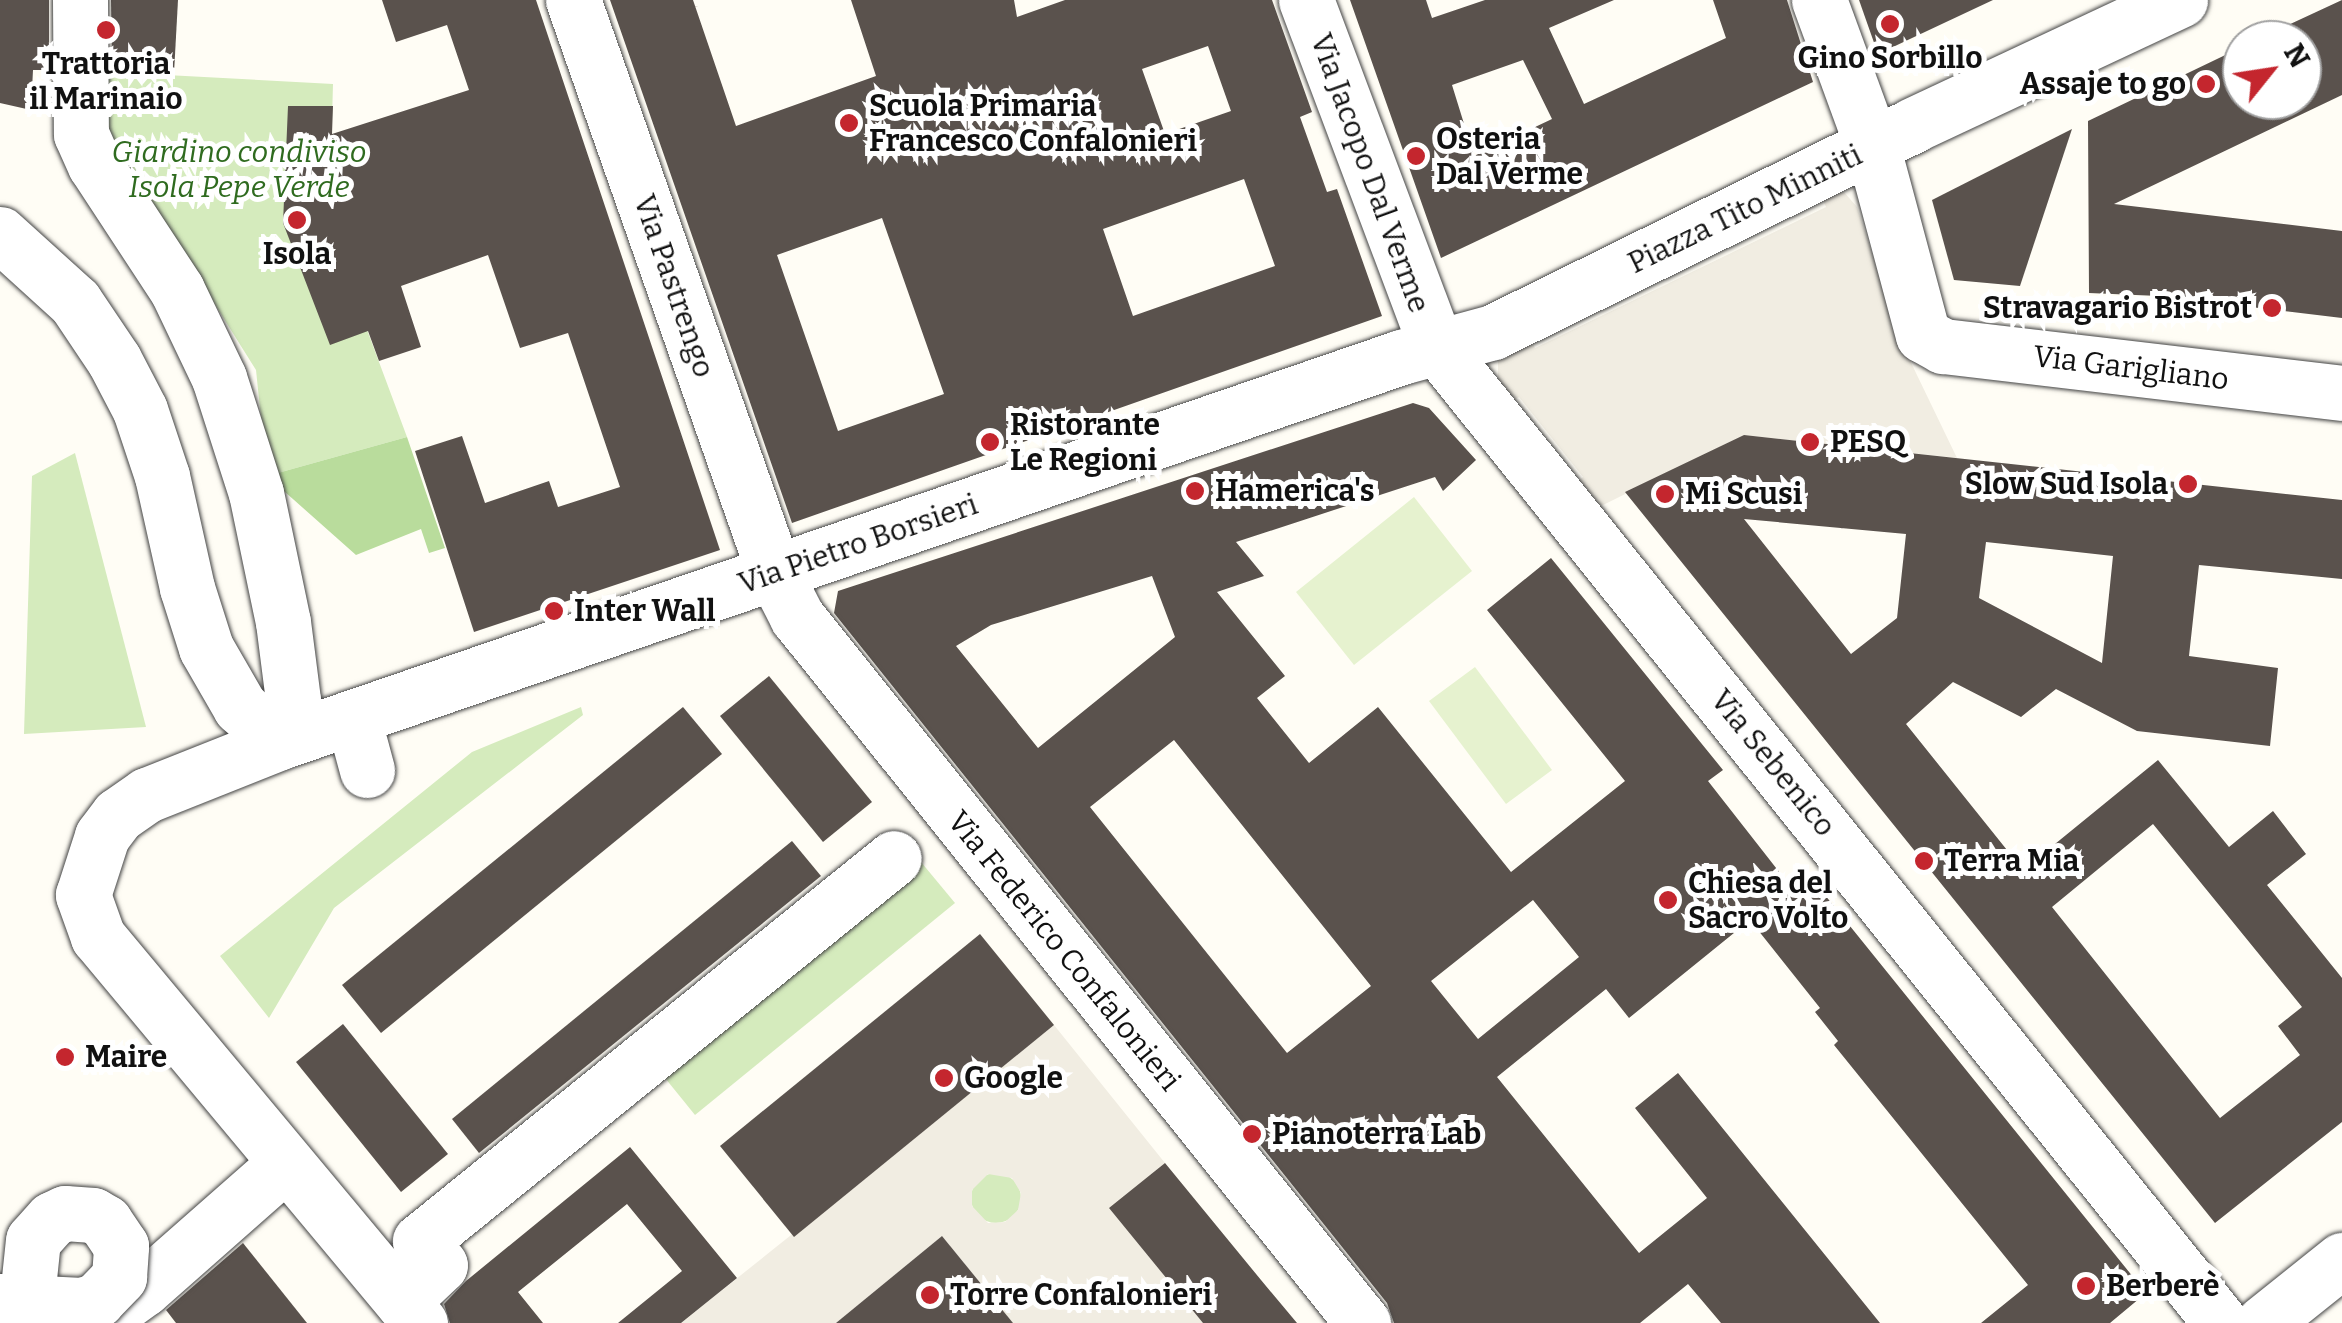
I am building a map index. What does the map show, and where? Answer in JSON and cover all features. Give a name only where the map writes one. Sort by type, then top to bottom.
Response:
[{"type":"street","points":[[0,234],[75,302],[114,360],[140,410],[162,476],[187,588],[206,648],[240,707],[280,742],[293,700],[283,622],[256,493],[219,378],[177,290],[95,165],[81,134],[80,0]]},
{"type":"street","name":"Via Pastrengo","points":[[573,0],[774,572]]},
{"type":"street","name":"Via Jacopo Dal Verme","points":[[1306,0],[1436,346]]},
{"type":"street","points":[[1819,0],[1872,145],[2180,0]]},
{"type":"street","name":"Piazza Tito Minniti","points":[[1436,346],[1494,332],[1872,145],[1922,335]]},
{"type":"street","name":"Via Garigliano","points":[[1922,335],[1943,346],[2342,392]]},
{"type":"street","name":"Via Pietro Borsieri","points":[[421,1296],[285,1164],[113,961],[86,915],[84,896],[93,858],[118,815],[147,795],[280,742],[1436,346]]},
{"type":"street","name":"Via Sebenico","points":[[1436,346],[2221,1323]]},
{"type":"street","name":"Via Federico Confalonieri","points":[[774,572],[797,617],[1363,1323]]},
{"type":"street","points":[[353,718],[367,770]]},
{"type":"street","points":[[421,1296],[420,1241],[894,858]]},
{"type":"street","points":[[96,1323],[143,1289],[285,1164]]},
{"type":"street","points":[[421,1296],[535,1188]]},
{"type":"street","points":[[2263,1323],[2342,1260]]},
{"type":"green space","name":"Giardino condiviso Isola Pepe Verde","points":[[91,71],[333,84],[329,228],[407,437],[267,476],[256,370],[90,105]]},
{"type":"green space","points":[[407,437],[445,548],[429,553],[421,529],[356,555],[267,476]]},
{"type":"green space","points":[[75,453],[146,727],[24,734],[32,476]]},
{"type":"green space","points":[[1414,497],[1472,571],[1354,665],[1296,592]]},
{"type":"green space","points":[[1475,667],[1552,770],[1506,804],[1429,701]]},
{"type":"green space","points":[[581,707],[583,715],[334,908],[269,1018],[220,956],[472,752]]},
{"type":"green space","points":[[921,862],[955,903],[695,1115],[661,1073]]},
{"type":"green space","points":[[996,1173],[1014,1180],[1021,1198],[1014,1216],[996,1223],[978,1216],[971,1198],[978,1180]]},
{"type":"shaded area","points":[[1830,191],[1844,192],[1857,207],[1902,344],[1957,458],[1744,435],[1593,510],[1574,485],[1583,477],[1519,397],[1509,404],[1498,385],[1498,355],[1527,331],[1535,348],[1826,207],[1822,198]]},
{"type":"shaded area","points":[[1054,1025],[1165,1163],[1110,1209],[1203,1323],[1013,1323],[942,1236],[836,1323],[681,1323]],"holes":[[[988,1174],[1012,1178],[1021,1193],[1018,1210],[1005,1222],[988,1223],[972,1206],[972,1190]]]},
{"type":"building","points":[[0,0],[49,0],[49,70],[33,70],[31,110],[0,103]]},
{"type":"building","points":[[111,0],[178,0],[174,73],[112,72]]},
{"type":"building","points":[[382,0],[536,0],[720,550],[474,632],[415,451],[462,436],[485,503],[549,481],[558,507],[620,487],[568,333],[520,348],[488,255],[401,286],[421,347],[379,361],[368,331],[330,345],[283,223],[288,106],[333,106],[332,134],[469,90],[447,25],[396,42]]},
{"type":"building","points":[[610,0],[693,0],[736,126],[876,76],[851,0],[1014,0],[1017,17],[1065,0],[1272,0],[1312,112],[1300,117],[1327,192],[1337,189],[1382,316],[792,523]],"holes":[[[1208,46],[1231,111],[1165,134],[1142,69]],[[1244,179],[1275,266],[1133,316],[1103,229]],[[882,218],[944,394],[838,431],[777,255]]]},
{"type":"building","points":[[1350,0],[1426,0],[1432,18],[1485,0],[1614,0],[1549,28],[1584,104],[1726,38],[1713,0],[1787,0],[1813,82],[1441,258]],"holes":[[[1523,60],[1552,119],[1474,156],[1452,85]]]},
{"type":"building","points":[[1859,0],[1993,0],[1878,54]]},
{"type":"building","points":[[2342,0],[2342,95],[2322,105],[2322,20],[2299,20]]},
{"type":"building","points":[[2222,57],[2222,120],[2290,120],[2114,204],[2342,231],[2342,318],[2159,296],[2089,293],[2088,121]]},
{"type":"building","points":[[2072,129],[2020,286],[1954,280],[1932,200]]},
{"type":"building","points":[[1413,403],[1429,408],[1476,460],[1443,491],[1435,477],[1236,542],[1264,576],[1217,592],[1285,676],[1257,698],[1309,763],[1378,707],[1511,872],[1625,781],[1487,610],[1551,558],[1723,770],[1708,781],[1791,887],[1808,874],[2146,1293],[2110,1323],[1981,1323],[2028,1285],[1834,1045],[1838,1041],[1815,1012],[1820,1008],[1750,920],[1629,1018],[1606,989],[1497,1077],[1639,1253],[1707,1198],[1635,1108],[1678,1073],[1880,1323],[1721,1323],[1688,1284],[1640,1323],[1394,1323],[1387,1303],[834,613],[838,591]],"holes":[[[1152,576],[1175,637],[1038,748],[956,646],[991,625]],[[1174,740],[1371,986],[1287,1053],[1090,807]],[[1533,900],[1579,957],[1478,1039],[1431,981]]]},
{"type":"building","points":[[1744,435],[2342,500],[2342,579],[2199,565],[2189,656],[2278,668],[2270,746],[2137,731],[2056,689],[2021,717],[1953,682],[1906,724],[2023,870],[2158,760],[2229,847],[2273,811],[2306,854],[2267,885],[2342,978],[2342,1122],[2215,1223],[1625,492]],"holes":[[[1744,519],[1906,534],[1897,618],[1851,654]],[[1986,542],[2113,556],[2102,663],[1979,598]],[[2153,824],[2302,1007],[2278,1026],[2300,1055],[2220,1118],[2052,907]]]},
{"type":"building","points":[[769,676],[872,802],[823,842],[720,716]]},
{"type":"building","points":[[683,707],[722,754],[381,1033],[342,985]]},
{"type":"building","points":[[792,841],[821,876],[479,1153],[452,1119]]},
{"type":"building","points":[[980,934],[1054,1025],[794,1237],[720,1146]]},
{"type":"building","points":[[343,1024],[448,1154],[401,1192],[296,1062]]},
{"type":"building","points":[[630,1147],[737,1278],[681,1323],[618,1323],[682,1271],[627,1204],[518,1292],[543,1323],[450,1323],[444,1304],[466,1281]]},
{"type":"building","points":[[1165,1163],[1297,1323],[1203,1323],[1109,1208]]},
{"type":"building","name":"Torre Confalonieri","points":[[942,1236],[1013,1323],[836,1323]]},
{"type":"building","points":[[243,1243],[307,1323],[176,1323],[166,1310]]},
{"type":"place","name":"Gino Sorbillo","points":[[1890,24]]},
{"type":"place","name":"Trattoria il Marinaio","points":[[106,30]]},
{"type":"place","name":"Assaje to go","points":[[2206,84]]},
{"type":"place","name":"Scuola Primaria Francesco Confalonieri","points":[[849,123]]},
{"type":"place","name":"Osteria Dal Verme","points":[[1416,156]]},
{"type":"place","name":"Isola","points":[[297,220]]},
{"type":"place","name":"Stravagario Bistrot","points":[[2272,308]]},
{"type":"place","name":"Ristorante Le Regioni","points":[[990,442]]},
{"type":"place","name":"PESQ","points":[[1810,442]]},
{"type":"place","name":"Slow Sud Isola","points":[[2188,484]]},
{"type":"place","name":"Hamerica's","points":[[1195,491]]},
{"type":"place","name":"Mi Scusi","points":[[1665,494]]},
{"type":"place","name":"Inter Wall","points":[[554,611]]},
{"type":"place","name":"Terra Mia","points":[[1924,861]]},
{"type":"place","name":"Chiesa del Sacro Volto","points":[[1668,900]]},
{"type":"place","name":"Maire","points":[[65,1057]]},
{"type":"place","name":"Google","points":[[944,1078]]},
{"type":"place","name":"Pianoterra Lab","points":[[1252,1134]]},
{"type":"place","name":"Berberè","points":[[2086,1286]]},
{"type":"place","name":"Torre Confalonieri","points":[[930,1295]]}]
